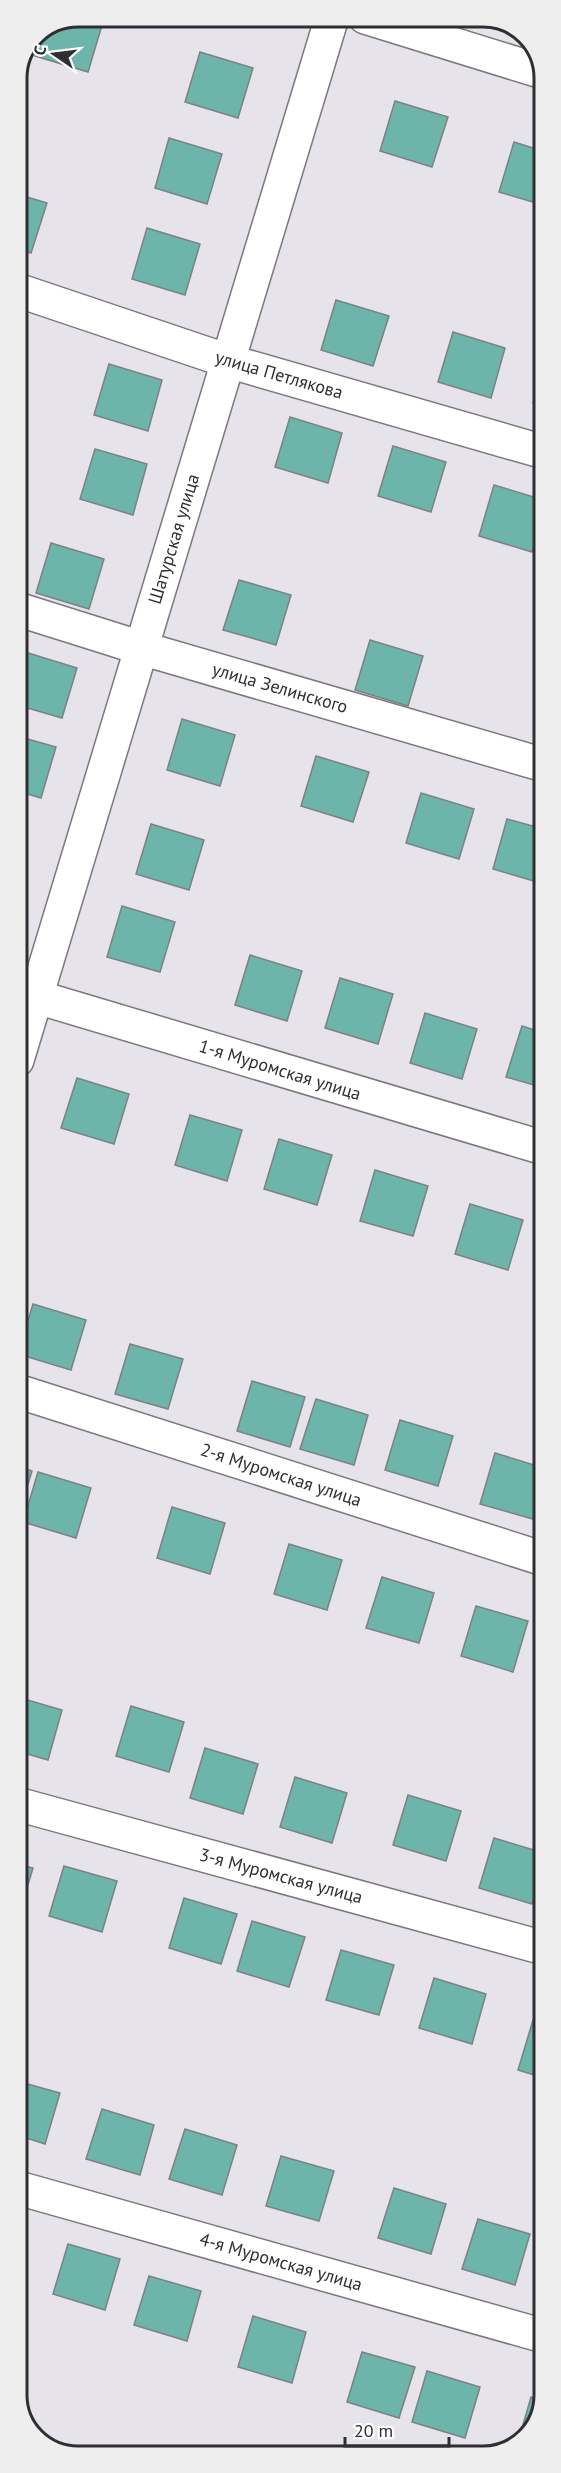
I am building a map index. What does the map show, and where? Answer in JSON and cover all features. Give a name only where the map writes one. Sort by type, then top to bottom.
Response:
[{"type":"street","name":"Шатурская улица","points":[[27,991],[141,648],[329,27]]},
{"type":"street","points":[[397,27],[533,69]]},
{"type":"street","name":"улица Петлякова","points":[[27,293],[228,361],[534,449]]},
{"type":"street","name":"улица Зелинского","points":[[27,612],[141,648],[534,762]]},
{"type":"street","name":"1-я Муромская улица","points":[[27,994],[534,1145]]},
{"type":"street","name":"2-я Муромская улица","points":[[27,1393],[534,1556]]},
{"type":"street","name":"3-я Муромская улица","points":[[27,1807],[534,1945]]},
{"type":"street","name":"4-я Муромская улица","points":[[27,2191],[534,2333]]},
{"type":"building","points":[[78,27],[102,27],[88,72],[35,56],[42,42],[58,31]]},
{"type":"building","points":[[200,52],[253,68],[238,118],[185,102]]},
{"type":"building","points":[[395,101],[448,117],[432,167],[380,151]]},
{"type":"building","points":[[169,138],[222,154],[207,204],[155,188]]},
{"type":"building","points":[[514,142],[534,148],[534,202],[499,192]]},
{"type":"building","points":[[27,197],[47,203],[31,253],[27,252]]},
{"type":"building","points":[[147,228],[200,244],[185,295],[132,279]]},
{"type":"building","points":[[336,300],[389,316],[373,366],[321,350]]},
{"type":"building","points":[[453,332],[505,348],[491,398],[438,382]]},
{"type":"building","points":[[109,364],[162,380],[148,431],[94,415]]},
{"type":"building","points":[[290,417],[342,433],[328,483],[275,467]]},
{"type":"building","points":[[393,446],[446,462],[431,512],[378,496]]},
{"type":"building","points":[[95,449],[147,464],[133,515],[80,499]]},
{"type":"building","points":[[494,485],[534,497],[532,552],[479,536]]},
{"type":"building","points":[[51,543],[104,559],[89,609],[36,593]]},
{"type":"building","points":[[239,580],[291,595],[276,645],[223,630]]},
{"type":"building","points":[[370,640],[423,656],[408,706],[355,690]]},
{"type":"building","points":[[27,653],[77,668],[62,718],[27,708]]},
{"type":"building","points":[[182,719],[235,735],[220,786],[167,770]]},
{"type":"building","points":[[27,739],[56,747],[41,798],[27,794]]},
{"type":"building","points":[[316,756],[369,772],[353,822],[301,806]]},
{"type":"building","points":[[421,793],[474,809],[459,859],[406,843]]},
{"type":"building","points":[[507,819],[534,826],[534,881],[493,869]]},
{"type":"building","points":[[151,824],[204,840],[189,890],[136,874]]},
{"type":"building","points":[[122,906],[175,922],[160,972],[107,957]]},
{"type":"building","points":[[250,955],[302,971],[287,1021],[235,1005]]},
{"type":"building","points":[[340,978],[393,994],[378,1044],[325,1028]]},
{"type":"building","points":[[425,1013],[477,1029],[462,1079],[410,1063]]},
{"type":"building","points":[[522,1026],[534,1030],[534,1085],[506,1077]]},
{"type":"building","points":[[77,1078],[129,1094],[114,1144],[61,1128]]},
{"type":"building","points":[[190,1115],[242,1130],[227,1181],[175,1165]]},
{"type":"building","points":[[279,1139],[332,1155],[317,1205],[264,1189]]},
{"type":"building","points":[[375,1170],[428,1186],[413,1236],[360,1221]]},
{"type":"building","points":[[470,1204],[523,1220],[508,1270],[455,1254]]},
{"type":"building","points":[[33,1304],[86,1320],[71,1370],[27,1357],[27,1324]]},
{"type":"building","points":[[130,1344],[183,1359],[168,1409],[115,1394]]},
{"type":"building","points":[[252,1381],[305,1397],[290,1447],[237,1431]]},
{"type":"building","points":[[316,1399],[368,1415],[354,1465],[300,1449]]},
{"type":"building","points":[[400,1420],[453,1436],[438,1486],[385,1470]]},
{"type":"building","points":[[495,1453],[534,1465],[533,1519],[480,1504]]},
{"type":"building","points":[[27,1469],[32,1471],[27,1487]]},
{"type":"building","points":[[38,1472],[91,1488],[76,1538],[27,1523],[27,1509]]},
{"type":"building","points":[[172,1507],[225,1523],[210,1574],[157,1558]]},
{"type":"building","points":[[289,1544],[342,1560],[327,1610],[274,1594]]},
{"type":"building","points":[[382,1577],[434,1593],[419,1643],[366,1628]]},
{"type":"building","points":[[476,1606],[528,1621],[513,1672],[461,1656]]},
{"type":"building","points":[[27,1700],[62,1710],[48,1760],[27,1754]]},
{"type":"building","points":[[131,1706],[184,1722],[169,1772],[116,1756]]},
{"type":"building","points":[[205,1748],[258,1764],[243,1814],[190,1798]]},
{"type":"building","points":[[295,1777],[347,1793],[332,1843],[280,1827]]},
{"type":"building","points":[[408,1795],[461,1811],[446,1861],[393,1845]]},
{"type":"building","points":[[494,1838],[534,1850],[532,1904],[479,1888]]},
{"type":"building","points":[[27,1866],[33,1868],[27,1888]]},
{"type":"building","points":[[64,1866],[117,1881],[102,1932],[49,1916]]},
{"type":"building","points":[[184,1898],[237,1914],[221,1964],[169,1948]]},
{"type":"building","points":[[252,1921],[305,1937],[289,1987],[237,1971]]},
{"type":"building","points":[[341,1950],[394,1965],[379,2015],[326,2000]]},
{"type":"building","points":[[434,1978],[486,1994],[472,2044],[419,2028]]},
{"type":"building","points":[[533,2020],[534,2020],[534,2075],[518,2070]]},
{"type":"building","points":[[27,2084],[60,2093],[45,2144],[27,2138]]},
{"type":"building","points":[[102,2109],[154,2125],[140,2175],[86,2159]]},
{"type":"building","points":[[185,2129],[237,2145],[222,2195],[169,2179]]},
{"type":"building","points":[[281,2156],[334,2171],[319,2221],[266,2206]]},
{"type":"building","points":[[394,2188],[446,2204],[431,2254],[378,2238]]},
{"type":"building","points":[[478,2219],[530,2234],[515,2285],[462,2269]]},
{"type":"building","points":[[68,2244],[120,2259],[105,2310],[53,2294]]},
{"type":"building","points":[[149,2276],[201,2291],[187,2341],[134,2325]]},
{"type":"building","points":[[253,2316],[306,2332],[292,2383],[238,2367]]},
{"type":"building","points":[[362,2352],[415,2367],[399,2418],[347,2402]]},
{"type":"building","points":[[427,2371],[480,2387],[465,2438],[412,2422]]},
{"type":"building","points":[[531,2397],[534,2398],[530,2415],[522,2427]]}]
